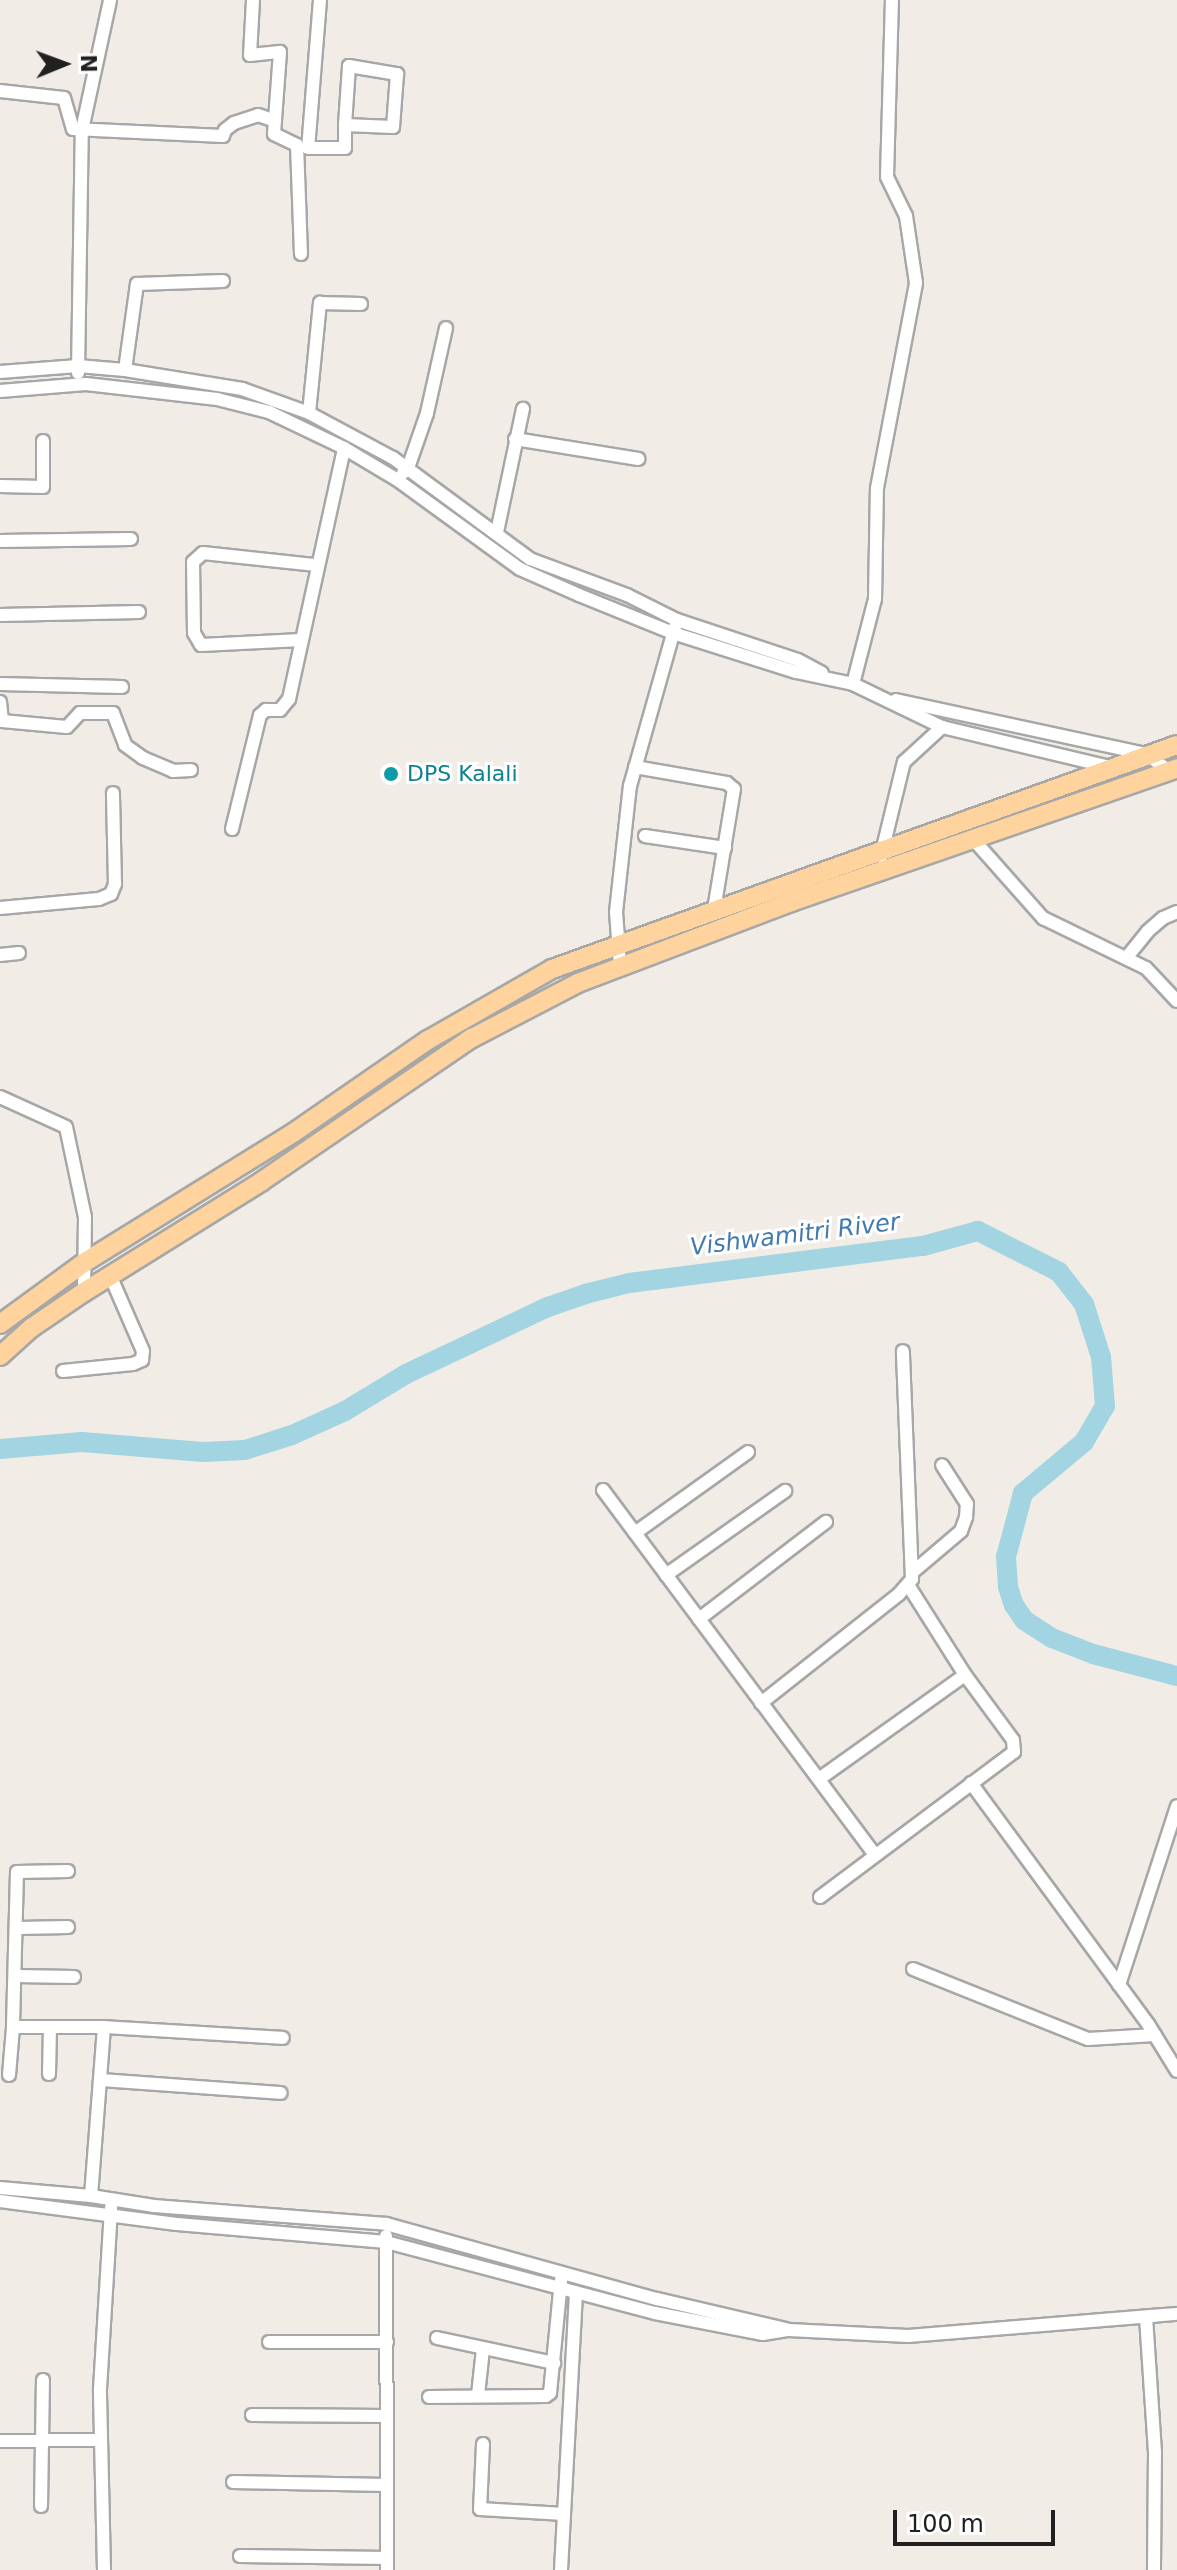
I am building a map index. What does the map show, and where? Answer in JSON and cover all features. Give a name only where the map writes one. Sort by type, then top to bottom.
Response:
[{"type":"main road","points":[[0,1324],[85,1262],[293,1133],[428,1040],[552,969],[1177,745]]},
{"type":"main road","points":[[0,1356],[31,1328],[84,1292],[262,1181],[472,1038],[620,965],[682,946],[879,871],[1172,769]]},
{"type":"main road","points":[[0,1365],[31,1328]]},
{"type":"street","points":[[76,384],[82,130],[110,0]]},
{"type":"street","points":[[253,0],[250,55],[280,52],[274,134],[302,146],[345,148],[345,125],[349,66],[397,74],[393,127],[345,125]]},
{"type":"street","points":[[301,254],[302,146],[320,0]]},
{"type":"street","points":[[853,684],[875,599],[877,488],[916,283],[906,216],[887,177],[892,0]]},
{"type":"street","points":[[0,91],[64,98],[73,129],[82,130],[223,136],[234,123],[258,115],[275,121]]},
{"type":"street","points":[[125,370],[137,284],[223,281]]},
{"type":"street","points":[[309,413],[320,303],[361,304]]},
{"type":"street","points":[[396,479],[408,468],[427,413],[446,328]]},
{"type":"street","points":[[0,372],[78,366],[125,370],[230,385],[309,413],[408,468],[530,559],[627,595],[675,626]]},
{"type":"street","points":[[0,391],[76,384],[234,402],[269,412],[344,448],[396,479],[529,574],[675,626],[798,660],[942,727],[1113,768]]},
{"type":"street","points":[[497,532],[523,409]]},
{"type":"street","points":[[515,439],[638,459]]},
{"type":"street","points":[[0,486],[43,487],[43,441]]},
{"type":"street","points":[[232,829],[260,715],[266,710],[284,708],[344,448]]},
{"type":"street","points":[[0,541],[131,539]]},
{"type":"street","points":[[301,640],[201,645],[194,633],[193,562],[203,553],[316,565]]},
{"type":"street","points":[[0,615],[139,612]]},
{"type":"street","points":[[620,965],[616,912],[620,853],[635,767],[675,626]]},
{"type":"street","points":[[0,684],[122,687]]},
{"type":"street","points":[[877,696],[1146,754],[1172,769]]},
{"type":"street","points":[[0,702],[2,721],[67,727],[80,713],[113,713],[125,745],[143,758],[173,771],[191,770]]},
{"type":"street","points":[[879,871],[904,762],[942,727]]},
{"type":"street","points":[[635,767],[732,785],[735,795],[714,910]]},
{"type":"street","points":[[0,908],[99,899],[111,894],[115,884],[113,793]]},
{"type":"street","points":[[645,836],[725,848]]},
{"type":"street","points":[[973,839],[1043,918],[1091,944],[1127,957],[1146,968],[1177,1001]]},
{"type":"street","points":[[1127,957],[1155,924],[1177,912]]},
{"type":"street","points":[[0,955],[19,953]]},
{"type":"street","points":[[0,1097],[66,1127],[85,1217],[84,1292]]},
{"type":"street","points":[[63,1371],[133,1364],[142,1360],[143,1351],[110,1275]]},
{"type":"street","points":[[761,1703],[908,1585],[914,1571],[903,1351]]},
{"type":"street","points":[[635,1533],[748,1452]]},
{"type":"street","points":[[914,1571],[961,1531],[966,1517],[967,1504],[942,1465]]},
{"type":"street","points":[[603,1490],[875,1855]]},
{"type":"street","points":[[666,1575],[785,1491]]},
{"type":"street","points":[[699,1619],[826,1522]]},
{"type":"street","points":[[820,1897],[1014,1752],[1013,1740],[965,1675],[908,1585]]},
{"type":"street","points":[[819,1779],[965,1675]]},
{"type":"street","points":[[971,1783],[1155,2035],[1177,2071]]},
{"type":"street","points":[[1119,1985],[1177,1806]]},
{"type":"street","points":[[9,2075],[18,1928],[17,1872],[68,1871]]},
{"type":"street","points":[[18,1928],[68,1927]]},
{"type":"street","points":[[913,1969],[1088,2039],[1155,2035]]},
{"type":"street","points":[[16,1976],[74,1977]]},
{"type":"street","points":[[13,2027],[104,2027],[283,2038]]},
{"type":"street","points":[[49,2074],[50,2027]]},
{"type":"street","points":[[91,2196],[104,2027]]},
{"type":"street","points":[[100,2080],[281,2093]]},
{"type":"street","points":[[0,2188],[386,2224],[789,2330]]},
{"type":"street","points":[[104,2570],[100,2389],[112,2200]]},
{"type":"street","points":[[0,2201],[177,2224],[386,2242],[576,2293],[750,2333],[789,2330],[908,2336],[1177,2314]]},
{"type":"street","points":[[240,2556],[387,2564],[386,2224]]},
{"type":"street","points":[[429,2397],[546,2396],[553,2387],[562,2272]]},
{"type":"street","points":[[561,2570],[576,2293]]},
{"type":"street","points":[[1146,2317],[1155,2452],[1154,2570]]},
{"type":"street","points":[[437,2338],[554,2363]]},
{"type":"street","points":[[269,2342],[387,2342]]},
{"type":"street","points":[[478,2395],[483,2349]]},
{"type":"street","points":[[41,2506],[43,2380]]},
{"type":"street","points":[[252,2415],[387,2416]]},
{"type":"street","points":[[0,2441],[101,2440]]},
{"type":"street","points":[[483,2444],[480,2509],[564,2514]]},
{"type":"street","points":[[233,2482],[387,2485]]},
{"type":"waterway","name":"Vishwamitri River","points":[[0,1449],[82,1442],[203,1452],[245,1450],[292,1435],[345,1411],[406,1374],[548,1307],[585,1294],[629,1283],[923,1246],[978,1231],[1059,1272],[1084,1304],[1101,1357],[1105,1406],[1084,1442],[1023,1493],[1006,1557],[1008,1587],[1014,1605],[1024,1620],[1052,1638],[1093,1654],[1177,1676]]},
{"type":"place","name":"DPS Kalali","points":[[391,774]]}]
